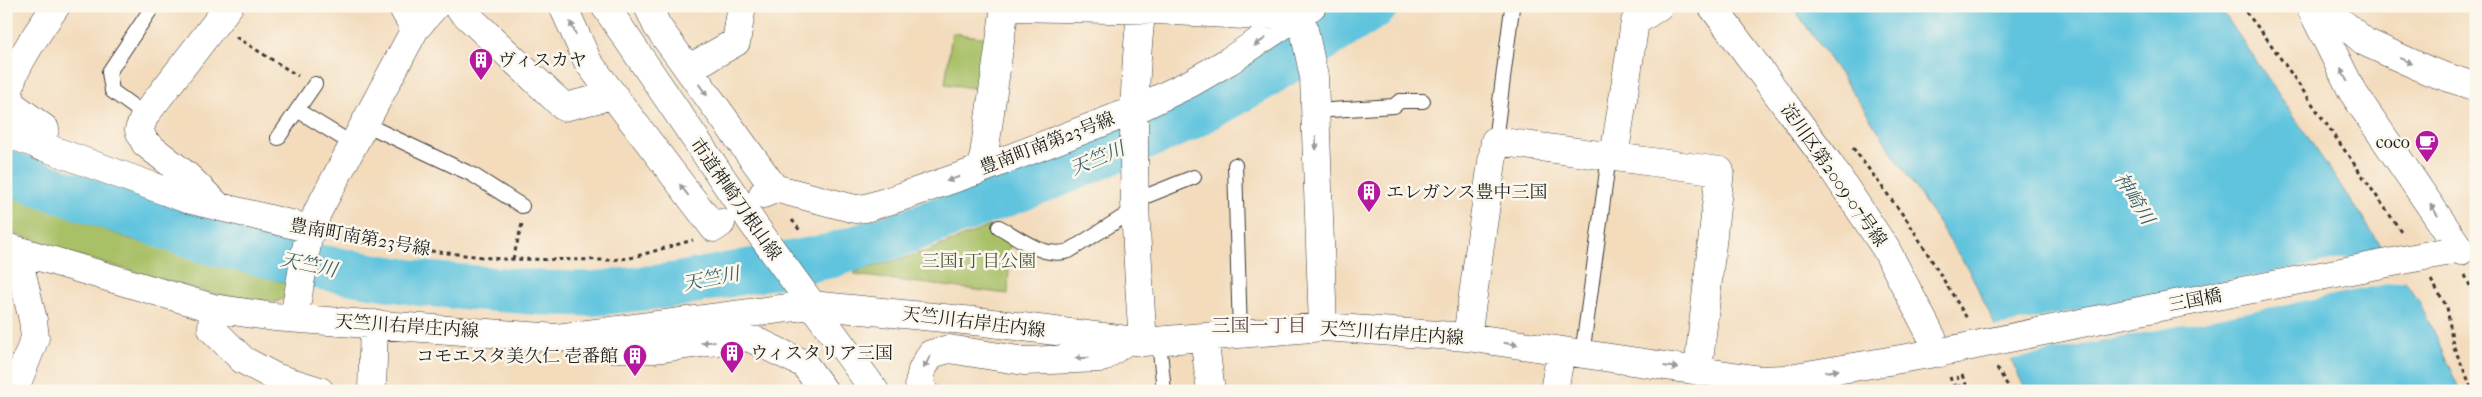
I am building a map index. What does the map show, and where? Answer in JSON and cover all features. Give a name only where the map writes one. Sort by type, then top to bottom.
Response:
[{"type":"street","points":[[19,135],[45,129],[11,104],[8,99],[8,87],[14,68],[56,6]]},
{"type":"street","points":[[294,318],[310,234],[318,211],[360,135],[409,18],[435,6]]},
{"type":"street","points":[[457,6],[564,107],[614,95]]},
{"type":"street","points":[[563,6],[588,62],[718,226]]},
{"type":"street","name":"市道神崎刀根山線","points":[[605,6],[754,225],[875,390]]},
{"type":"street","points":[[648,6],[657,26],[688,69],[736,42],[742,6]]},
{"type":"street","points":[[1612,156],[1635,22],[1659,6]]},
{"type":"street","name":"淀川区第2009-07号線","points":[[1712,6],[1830,165],[1886,249],[1949,358]]},
{"type":"street","points":[[2310,6],[2352,91],[2461,256]]},
{"type":"street","points":[[2322,6],[2365,42],[2429,71],[2476,87]]},
{"type":"street","points":[[982,169],[1005,7],[1142,8],[1244,15],[1303,12],[1314,77],[1323,327]]},
{"type":"street","points":[[924,391],[919,384],[922,370],[931,354],[949,349],[1024,361],[1102,358],[1142,341],[1134,205],[1134,93],[1142,8]]},
{"type":"street","name":"豊南町南第23号線","points":[[688,69],[769,192],[855,209],[866,208],[982,169],[1135,113],[1229,61],[1303,12]]},
{"type":"street","points":[[218,206],[187,176],[145,143],[138,124],[222,15]]},
{"type":"street","name":"豊南町南第23号線","points":[[19,135],[107,165],[187,199],[218,206],[310,234]]},
{"type":"street","points":[[1467,337],[1495,141],[1720,171],[1698,371]]},
{"type":"street","points":[[12,250],[19,262],[34,320],[35,338],[14,391]]},
{"type":"street","name":"天竺川右岸庄内線","points":[[12,250],[213,308],[294,318],[557,338],[806,298],[1142,341],[1323,327],[1467,337],[1787,385],[1949,358]]},
{"type":"street","name":"三国橋","points":[[1949,358],[2154,308],[2461,256]]},
{"type":"street","points":[[213,308],[212,329],[242,360],[275,377],[320,391]]},
{"type":"street","points":[[372,391],[374,324]]},
{"type":"street","points":[[1204,337],[1211,391]]},
{"type":"street","points":[[557,338],[612,348],[653,349],[748,338],[804,364],[824,391]]},
{"type":"street","points":[[1554,391],[1571,354]]},
{"type":"lane","points":[[138,124],[112,91],[109,72],[153,6]]},
{"type":"lane","points":[[1495,141],[1512,8]]},
{"type":"lane","points":[[278,138],[314,85]]},
{"type":"lane","points":[[1315,111],[1394,106],[1400,101],[1423,101]]},
{"type":"lane","points":[[297,110],[360,135],[473,175],[522,206]]},
{"type":"lane","points":[[1571,354],[1612,156]]},
{"type":"lane","points":[[1235,165],[1240,334]]},
{"type":"lane","points":[[999,227],[1046,253],[1061,254],[1069,251],[1134,205],[1194,177]]},
{"type":"lane","points":[[1142,341],[1164,391]]},
{"type":"path","points":[[2241,6],[2265,36],[2408,242]]},
{"type":"path","points":[[222,15],[314,85]]},
{"type":"path","points":[[513,259],[521,229],[522,206]]},
{"type":"path","name":"豊南町南第23号線","points":[[310,234],[331,235],[404,248],[513,259],[602,260],[630,258],[686,243],[718,226]]},
{"type":"path","points":[[2461,256],[2471,288],[2476,286]]},
{"type":"path","points":[[2428,275],[2447,307],[2453,345],[2473,391]]},
{"type":"path","points":[[1949,358],[1969,391]]},
{"type":"path","points":[[1953,386],[1959,383],[1962,391]]},
{"type":"green space","points":[[952,33],[987,38],[980,89],[945,84]]},
{"type":"green space","points":[[6,194],[131,239],[289,284],[287,297],[276,302],[213,294],[69,253],[6,231]]},
{"type":"green space","name":"三国1丁目公園","points":[[990,226],[1010,239],[1008,294],[855,275],[855,272],[927,251]]},
{"type":"water","name":"神崎川","points":[[1792,6],[2219,6],[2420,303],[2460,391],[2026,391],[1970,272],[1857,98]]},
{"type":"pier","points":[[2387,250],[2407,280],[2009,360],[1993,327]]},
{"type":"waterway","name":"天竺川","points":[[6,172],[206,241],[313,266],[424,284],[544,293],[590,294],[675,285],[830,256],[903,233],[1050,178],[1182,122],[1260,79],[1375,6]]},
{"type":"place","name":"ヴィスカヤ","points":[[481,81]]},
{"type":"place","name":"coco","points":[[2427,163]]},
{"type":"place","name":"エレガンス豊中三国","points":[[1369,213]]},
{"type":"place","name":"ウィスタリア三国","points":[[732,374]]},
{"type":"place","name":"コモエスタ美久仁 壱番館","points":[[635,377]]},
{"type":"district","name":"三国一丁目","points":[[1259,325]]}]
